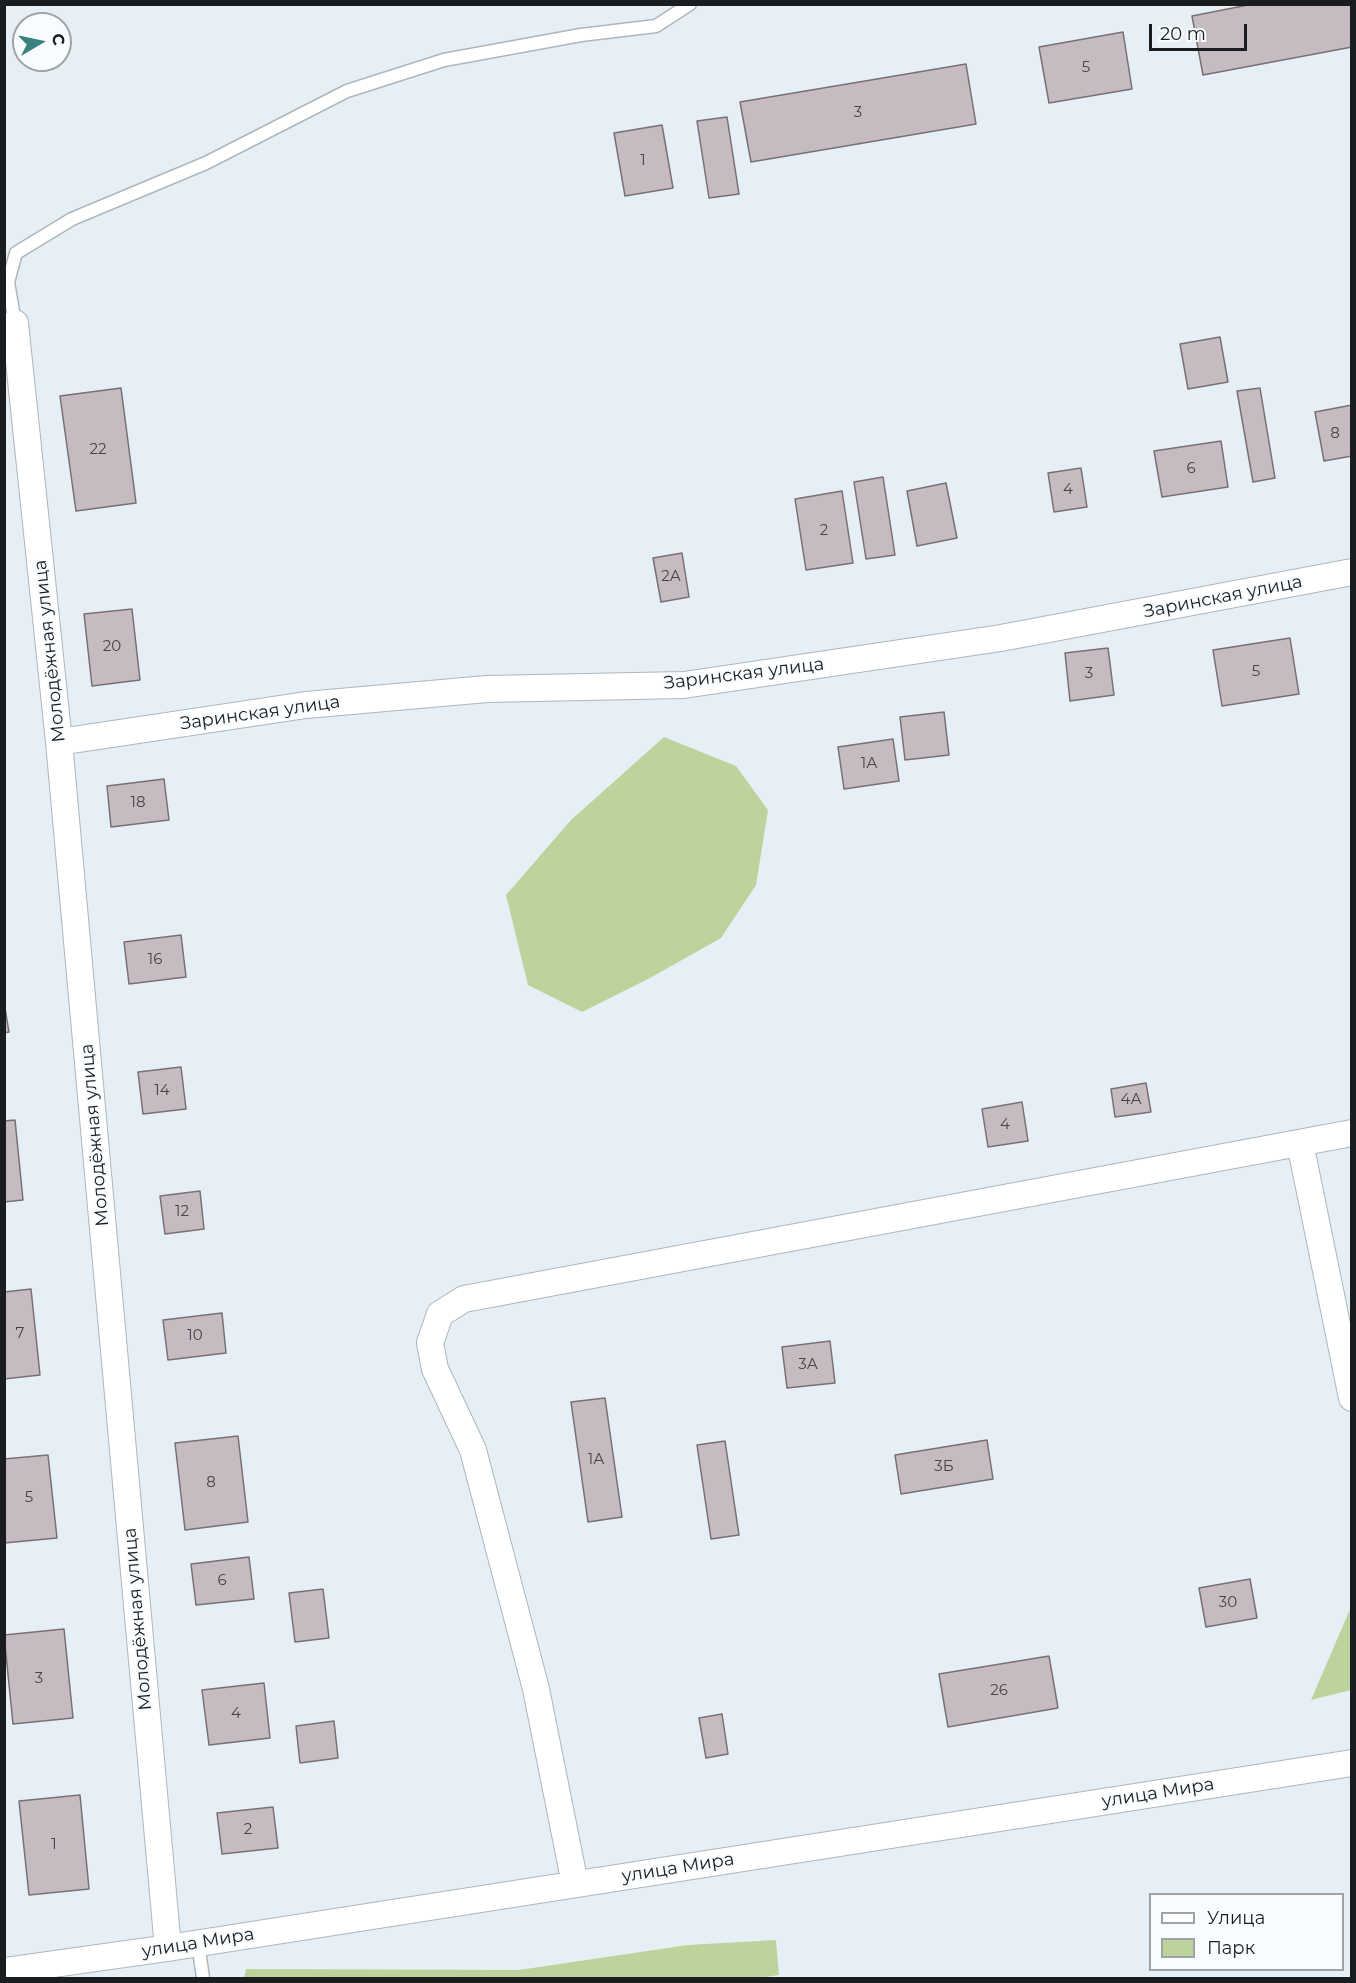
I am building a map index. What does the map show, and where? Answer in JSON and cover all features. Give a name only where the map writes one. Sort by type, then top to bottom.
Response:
[{"type":"street","name":"Молодёжная улица","points":[[15,323],[59,742],[168,1948]]},
{"type":"street","name":"Заринская улица","points":[[59,742],[306,705],[487,689],[684,685],[1001,638],[1352,573]]},
{"type":"street","points":[[575,1884],[536,1689],[473,1450],[435,1370],[430,1342],[440,1314],[464,1299],[1352,1133]]},
{"type":"street","points":[[1300,1143],[1352,1398]]},
{"type":"street","name":"улица Мира","points":[[4,1971],[168,1948],[1352,1763]]},
{"type":"lane","points":[[15,323],[8,282],[16,253],[72,219],[206,163],[346,91],[444,60],[581,35],[656,26],[690,4]]},
{"type":"lane","points":[[198,1943],[203,1978]]},
{"type":"green space","points":[[664,737],[736,766],[768,810],[756,885],[721,938],[650,978],[582,1012],[528,985],[506,895],[571,820]]},
{"type":"green space","points":[[1351,1607],[1351,1690],[1311,1700]]},
{"type":"green space","points":[[776,1940],[779,1975],[758,1978],[244,1978],[246,1969],[519,1970],[688,1945]]},
{"type":"building","points":[[1253,4],[1352,4],[1352,47],[1203,75],[1192,16]]},
{"type":"building","points":[[1123,32],[1132,89],[1049,103],[1039,47]]},
{"type":"building","points":[[966,64],[976,124],[751,162],[740,102]]},
{"type":"building","points":[[727,117],[739,194],[709,198],[697,121]]},
{"type":"building","points":[[662,125],[673,188],[625,196],[614,133]]},
{"type":"building","points":[[1220,337],[1228,382],[1188,389],[1180,344]]},
{"type":"building","points":[[121,388],[136,503],[76,511],[60,396]]},
{"type":"building","points":[[1260,388],[1275,478],[1253,482],[1237,391]]},
{"type":"building","points":[[1352,405],[1352,456],[1324,461],[1315,412]]},
{"type":"building","points":[[1221,441],[1228,487],[1162,497],[1154,451]]},
{"type":"building","points":[[1081,468],[1087,507],[1054,512],[1048,473]]},
{"type":"building","points":[[883,477],[895,555],[866,559],[854,482]]},
{"type":"building","points":[[946,483],[957,538],[917,546],[907,491]]},
{"type":"building","points":[[842,491],[853,563],[806,570],[795,499]]},
{"type":"building","points":[[682,553],[689,597],[661,602],[653,558]]},
{"type":"building","points":[[132,609],[140,680],[92,686],[84,614]]},
{"type":"building","points":[[1290,638],[1299,694],[1222,706],[1213,650]]},
{"type":"building","points":[[1108,648],[1114,695],[1070,701],[1065,653]]},
{"type":"building","points":[[944,712],[949,755],[905,760],[900,717]]},
{"type":"building","points":[[893,739],[899,781],[844,789],[838,747]]},
{"type":"building","points":[[164,779],[169,820],[111,827],[107,786]]},
{"type":"building","points":[[181,935],[186,977],[129,984],[124,942]]},
{"type":"building","points":[[4,1002],[9,1032],[4,1033]]},
{"type":"building","points":[[181,1067],[186,1109],[143,1114],[138,1072]]},
{"type":"building","points":[[1146,1083],[1151,1112],[1115,1117],[1111,1089]]},
{"type":"building","points":[[1022,1102],[1028,1141],[988,1147],[982,1109]]},
{"type":"building","points":[[15,1120],[23,1200],[4,1202],[4,1121]]},
{"type":"building","points":[[200,1191],[204,1229],[165,1234],[160,1196]]},
{"type":"building","points":[[31,1289],[40,1375],[4,1379],[4,1292]]},
{"type":"building","points":[[222,1313],[226,1353],[168,1360],[163,1320]]},
{"type":"building","points":[[830,1341],[835,1383],[787,1388],[782,1347]]},
{"type":"building","points":[[605,1398],[622,1517],[588,1522],[571,1402]]},
{"type":"building","points":[[238,1436],[248,1522],[185,1530],[175,1443]]},
{"type":"building","points":[[987,1440],[993,1479],[901,1494],[895,1455]]},
{"type":"building","points":[[725,1441],[739,1535],[711,1539],[697,1445]]},
{"type":"building","points":[[48,1455],[57,1538],[4,1543],[4,1459]]},
{"type":"building","points":[[249,1557],[254,1599],[196,1605],[191,1564]]},
{"type":"building","points":[[1250,1579],[1257,1618],[1206,1627],[1199,1588]]},
{"type":"building","points":[[323,1589],[329,1638],[295,1642],[289,1593]]},
{"type":"building","points":[[64,1629],[73,1718],[13,1724],[4,1635]]},
{"type":"building","points":[[1049,1656],[1058,1708],[948,1727],[939,1674]]},
{"type":"building","points":[[264,1683],[270,1738],[209,1745],[202,1690]]},
{"type":"building","points":[[722,1714],[728,1754],[706,1758],[699,1718]]},
{"type":"building","points":[[334,1721],[338,1758],[300,1763],[296,1726]]},
{"type":"building","points":[[80,1795],[89,1889],[29,1895],[19,1801]]},
{"type":"building","points":[[273,1807],[278,1848],[222,1854],[217,1813]]}]
